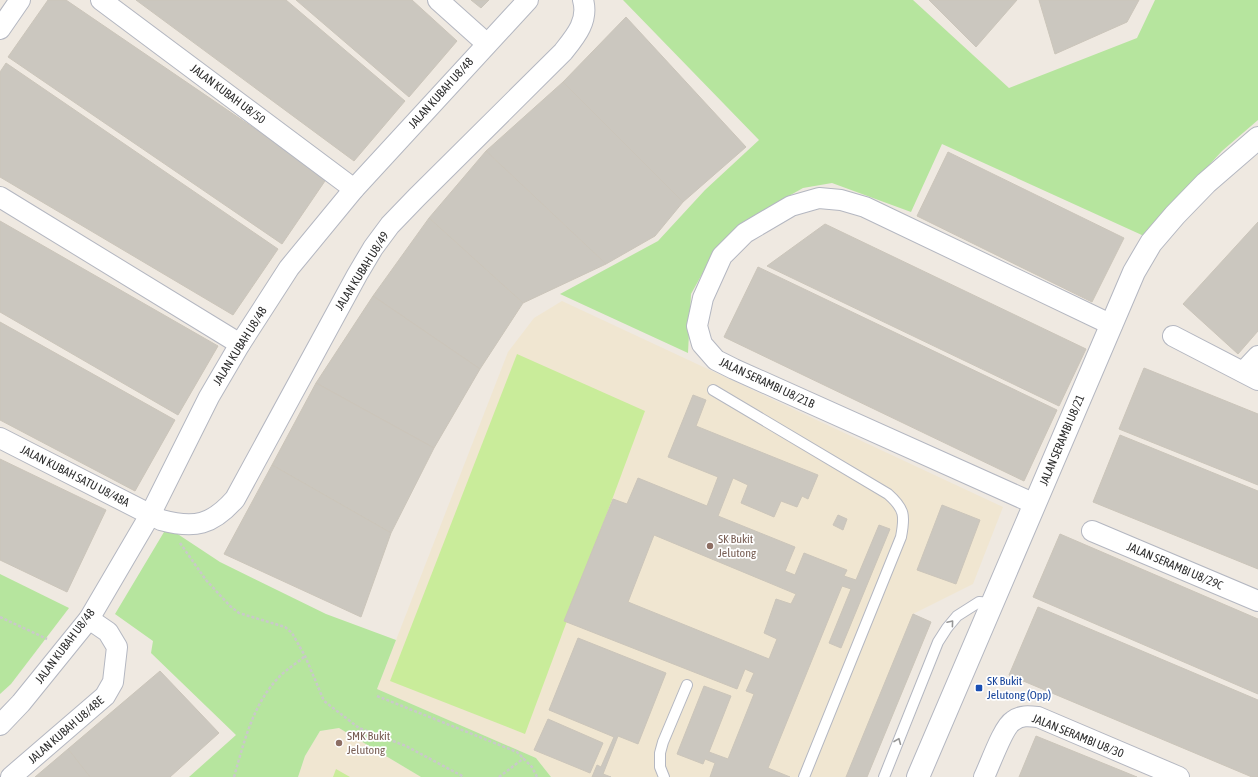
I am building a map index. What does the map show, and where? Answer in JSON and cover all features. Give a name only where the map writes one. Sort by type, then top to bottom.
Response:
[{"type":"street","points":[[0,29],[20,0]]},
{"type":"street","name":"JALAN KUBAH U8/50","points":[[102,0],[354,189]]},
{"type":"street","points":[[438,0],[486,43]]},
{"type":"street","name":"JALAN KUBAH U8/48","points":[[0,725],[21,703],[88,618],[150,515],[209,397],[240,344],[289,268],[354,189],[486,43],[528,0]]},
{"type":"street","name":"JALAN KUBAH U8/49","points":[[150,515],[161,520],[187,525],[200,524],[212,519],[226,510],[235,499],[373,248],[390,225],[416,196],[562,52],[575,36],[582,24],[586,8],[584,0]]},
{"type":"street","name":"JALAN SERAMBI U8/21","points":[[918,777],[1134,272],[1151,243],[1175,215],[1206,183],[1258,138]]},
{"type":"street","points":[[0,197],[240,344]]},
{"type":"street","name":"JALAN SERAMBI U8/21B","points":[[1035,504],[748,376],[716,360],[702,344],[697,326],[702,298],[722,256],[746,234],[791,206],[819,198],[841,200],[865,207],[1112,325]]},
{"type":"street","points":[[1173,336],[1250,376],[1258,356]]},
{"type":"street","name":"JALAN KUBAH SATU U8/48A","points":[[0,438],[150,515]]},
{"type":"street","name":"JALAN SERAMBI U8/29C","points":[[1092,531],[1258,601]]},
{"type":"street","name":"JALAN KUBAH U8/48E","points":[[12,777],[105,696],[113,682],[117,647],[108,632],[88,618]]},
{"type":"street","name":"JALAN SERAMBI U8/30","points":[[984,777],[1006,729],[1012,721],[1028,716],[1038,717],[1179,777]]},
{"type":"lane","points":[[712,390],[888,494],[896,501],[904,514],[900,537],[804,777]]},
{"type":"lane","points":[[884,777],[938,642],[957,616],[979,602],[993,603]]},
{"type":"lane","points":[[664,777],[660,767],[660,753],[663,742],[687,685]]},
{"type":"path","points":[[177,540],[206,580],[230,606],[239,613],[285,627],[292,633],[305,656],[324,700],[360,728],[406,746],[464,777]]},
{"type":"path","points":[[0,617],[65,648]]},
{"type":"path","points":[[234,777],[247,732],[263,699],[279,677],[305,656]]},
{"type":"path","points":[[377,696],[517,752],[532,767],[537,777]]},
{"type":"path","points":[[499,777],[524,758]]},
{"type":"shaded area","name":"SK Bukit Jelutong","points":[[562,301],[1003,507],[973,584],[913,614],[848,777],[551,777],[536,758],[377,689],[508,352],[534,318]]},
{"type":"shaded area","name":"SMK Bukit Jelutong","points":[[339,728],[421,777],[298,777],[305,756],[320,731]]},
{"type":"green space","points":[[623,0],[913,0],[1009,88],[1137,38],[1155,0],[1258,0],[1258,120],[1222,151],[1144,236],[942,144],[911,212],[832,183],[803,188],[755,215],[716,249],[691,294],[688,353],[560,294],[658,241],[705,190],[759,140]]},
{"type":"green space","points":[[517,354],[645,411],[525,734],[390,681]]},
{"type":"green space","points":[[167,527],[220,562],[326,614],[396,640],[377,689],[536,758],[551,777],[421,777],[339,728],[320,731],[305,756],[298,777],[189,777],[236,735],[151,653],[153,641],[115,614]]},
{"type":"green space","points":[[0,574],[69,608],[11,684],[0,694]]},
{"type":"green space","points":[[336,769],[350,777],[333,777]]},
{"type":"building","points":[[48,0],[66,0],[327,178],[282,244],[8,57]]},
{"type":"building","points":[[136,0],[286,0],[405,101],[354,161]]},
{"type":"building","points":[[296,0],[412,0],[457,41],[409,97]]},
{"type":"building","points":[[471,0],[489,0],[481,8]]},
{"type":"building","points":[[929,0],[1017,0],[976,47]]},
{"type":"building","points":[[1039,0],[1139,0],[1127,22],[1055,54]]},
{"type":"building","points":[[626,17],[746,147],[683,202],[563,82]]},
{"type":"building","points":[[6,63],[278,249],[233,315],[0,177],[0,72]]},
{"type":"building","points":[[563,82],[683,202],[655,236],[606,264],[486,151]]},
{"type":"building","points":[[486,151],[606,264],[523,303],[429,218]]},
{"type":"building","points":[[948,152],[1124,238],[1092,302],[917,216]]},
{"type":"building","points":[[429,218],[523,303],[480,369],[373,296]]},
{"type":"building","points":[[0,221],[218,346],[178,415],[0,312]]},
{"type":"building","points":[[1258,222],[1258,331],[1238,354],[1183,304]]},
{"type":"building","points":[[825,224],[1086,349],[1059,406],[767,266]]},
{"type":"building","points":[[758,267],[1057,410],[1024,481],[724,337]]},
{"type":"building","points":[[373,296],[480,369],[434,448],[316,383]]},
{"type":"building","points":[[0,322],[175,420],[135,491],[0,420]]},
{"type":"building","points":[[1144,368],[1258,414],[1258,485],[1119,429]]},
{"type":"building","points":[[316,383],[434,448],[391,533],[272,465]]},
{"type":"building","points":[[693,395],[706,400],[696,426],[818,475],[808,499],[802,496],[797,507],[781,501],[774,517],[741,503],[748,485],[733,478],[718,516],[795,547],[785,571],[795,575],[804,553],[847,570],[844,576],[856,580],[879,525],[890,529],[841,648],[829,643],[851,589],[842,586],[768,768],[790,777],[710,777],[715,763],[705,759],[703,764],[677,754],[704,686],[731,696],[709,752],[728,759],[754,694],[746,691],[754,673],[745,669],[737,689],[564,621],[613,499],[627,504],[638,478],[707,506],[718,477],[668,457]],"holes":[[[654,535],[796,594],[791,604],[776,599],[764,633],[777,639],[769,659],[628,602]]]},
{"type":"building","points":[[1120,435],[1258,491],[1258,569],[1093,502]]},
{"type":"building","points":[[0,459],[106,510],[67,592],[0,560]]},
{"type":"building","points":[[272,465],[391,533],[361,617],[224,554]]},
{"type":"building","points":[[942,505],[980,520],[956,584],[917,570]]},
{"type":"building","points":[[838,515],[847,519],[843,530],[833,525]]},
{"type":"building","points":[[1060,534],[1258,619],[1258,694],[1033,597]]},
{"type":"building","points":[[1038,607],[1258,700],[1258,777],[1252,777],[1009,675]]},
{"type":"building","points":[[913,614],[931,622],[867,777],[846,777]]},
{"type":"building","points":[[578,638],[666,673],[638,744],[618,736],[603,774],[611,777],[592,777],[597,765],[601,767],[614,737],[549,710]]},
{"type":"building","points":[[160,671],[219,733],[170,777],[90,777],[68,749]]},
{"type":"building","points":[[548,719],[603,743],[590,773],[534,750]]},
{"type":"building","points":[[1036,736],[1137,777],[1019,777]]},
{"type":"building","points":[[68,749],[90,777],[35,777]]},
{"type":"place","name":"SK Bukit Jelutong","points":[[710,546]]},
{"type":"place","name":"SK Bukit Jelutong (Opp)","points":[[979,688]]},
{"type":"place","name":"SMK Bukit Jelutong","points":[[339,743]]}]
